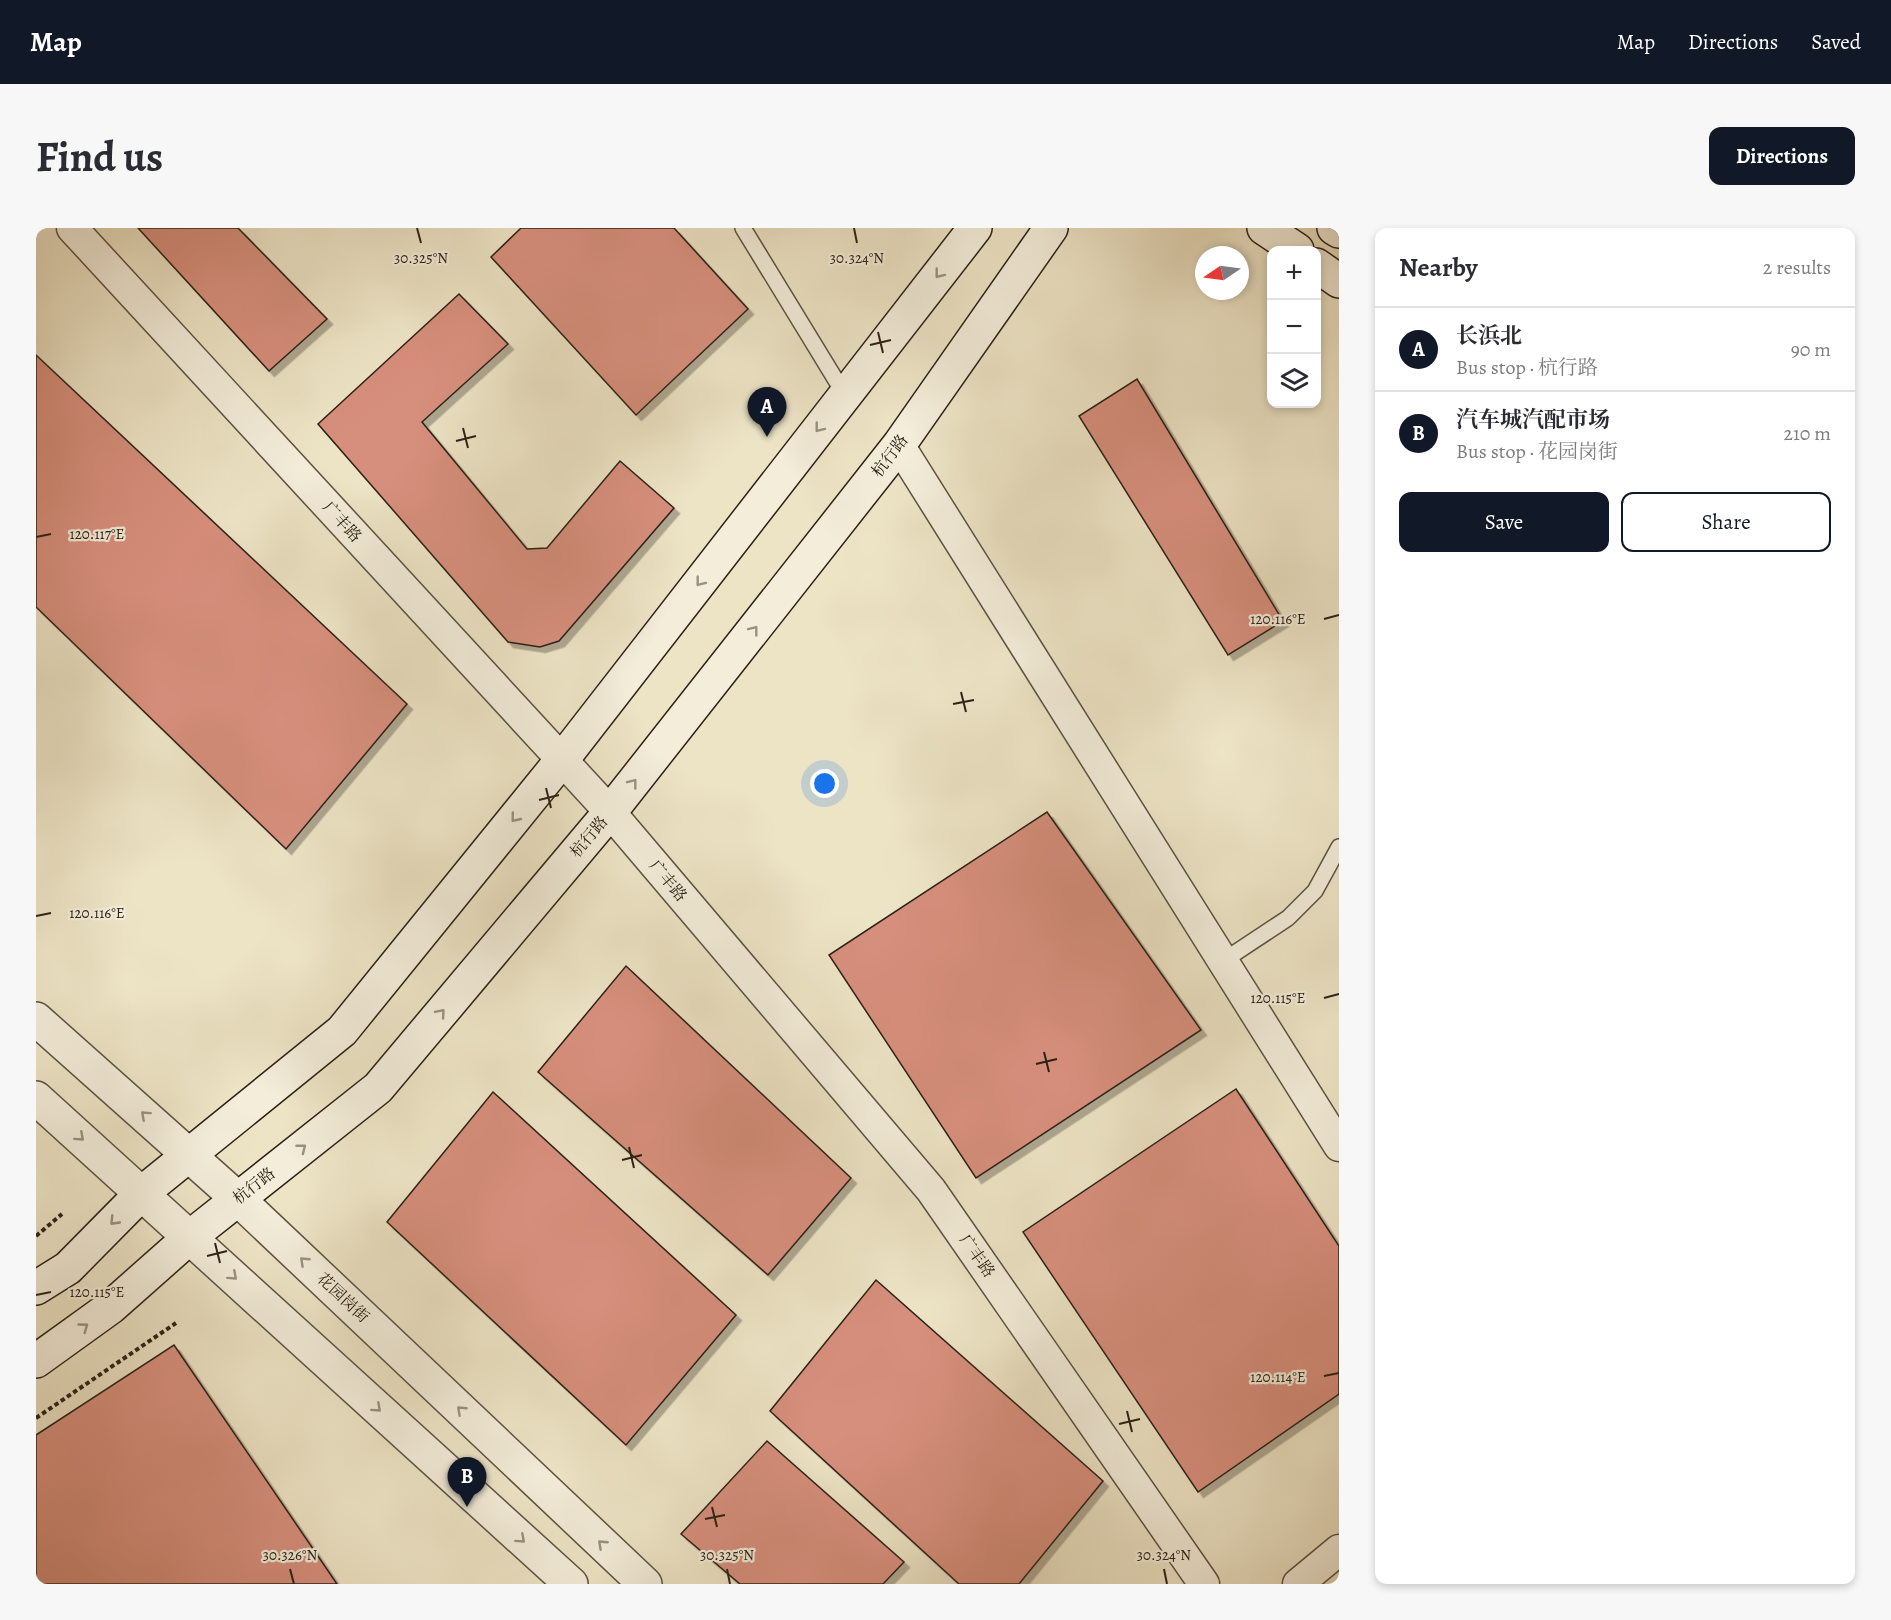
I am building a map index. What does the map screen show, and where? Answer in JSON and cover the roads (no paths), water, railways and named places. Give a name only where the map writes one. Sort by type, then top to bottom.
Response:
[{"type":"main road","points":[[36,1288],[68,1268],[142,1192],[342,1031],[561,761],[975,228]]},
{"type":"main road","name":"杭行路","points":[[36,1361],[111,1307],[190,1237],[378,1088],[610,813],[899,445],[1051,228]]},
{"type":"main road","points":[[1264,228],[1290,246]]},
{"type":"main road","points":[[1334,228],[1339,231]]},
{"type":"main road","points":[[1321,268],[1339,280]]},
{"type":"main road","name":"花园岗街","points":[[36,1019],[238,1199],[645,1584]]},
{"type":"main road","points":[[36,1098],[571,1584]]},
{"type":"street","name":"广丰路","points":[[72,228],[610,813],[931,1190],[1204,1584]]},
{"type":"street","points":[[1321,274],[1339,291]]},
{"type":"street","points":[[899,445],[1339,1146]]},
{"type":"street","points":[[1298,1584],[1339,1550]]},
{"type":"lane","points":[[743,228],[845,395]]},
{"type":"lane","points":[[1223,962],[1288,918],[1315,891],[1339,847]]},
{"type":"place","name":"长浜北","points":[[767,437]]},
{"type":"place","name":"汽车城汽配市场","points":[[467,1507]]}]
